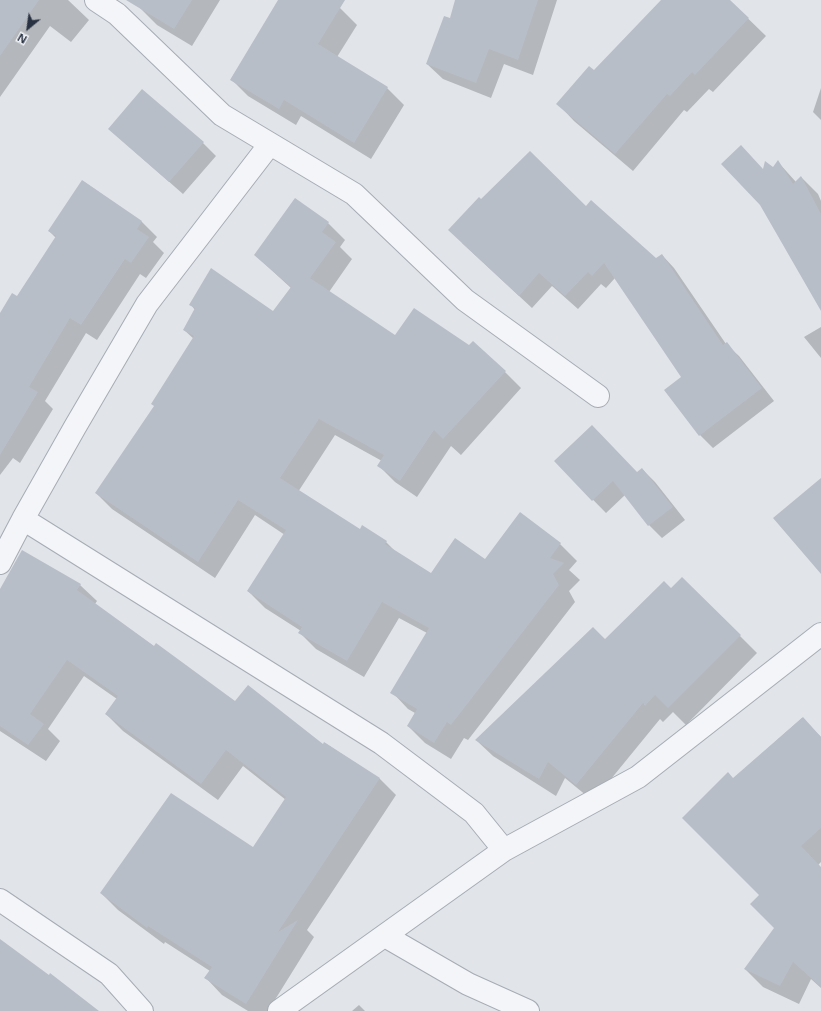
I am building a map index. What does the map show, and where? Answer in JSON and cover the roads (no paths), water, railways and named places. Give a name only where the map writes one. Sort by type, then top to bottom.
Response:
[{"type":"street","points":[[96,0],[120,7],[222,115],[354,194],[465,300],[598,396]]},
{"type":"street","points":[[0,563],[23,519],[147,304],[270,144]]},
{"type":"street","points":[[23,519],[382,743],[474,813],[504,850]]},
{"type":"street","points":[[279,1011],[504,850],[638,777],[821,634]]},
{"type":"street","points":[[0,900],[109,974],[142,1011]]},
{"type":"street","points":[[385,936],[468,984],[528,1011]]}]
